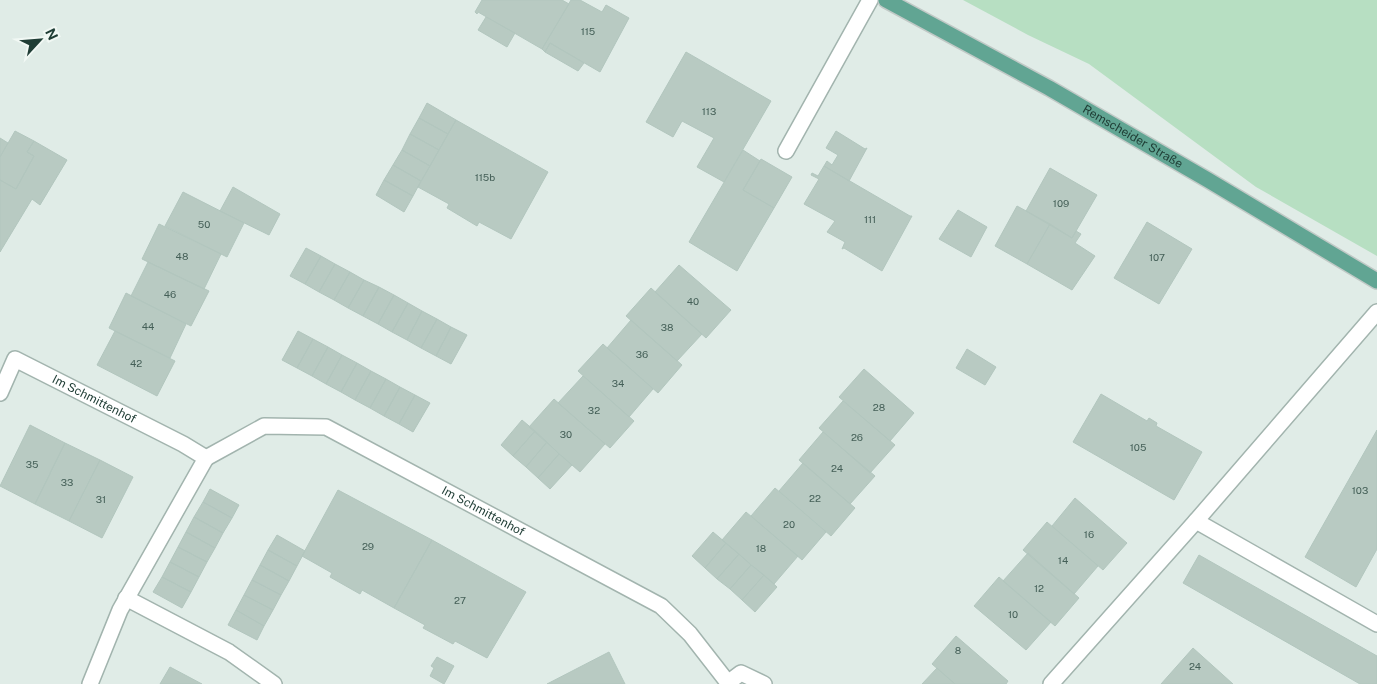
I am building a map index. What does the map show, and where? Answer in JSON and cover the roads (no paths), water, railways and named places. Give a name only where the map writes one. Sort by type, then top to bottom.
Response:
[{"type":"main road","name":"Remscheider Straße","points":[[886,0],[1057,93],[1377,281]]},
{"type":"street","points":[[786,151],[870,0]]},
{"type":"street","points":[[1051,684],[1196,521],[1377,312]]},
{"type":"street","name":"Im Schmittenhof","points":[[0,393],[15,360],[183,444],[206,458],[264,426],[326,427],[661,606],[690,634],[729,683]]},
{"type":"street","points":[[90,684],[126,598],[206,458]]},
{"type":"street","points":[[1196,521],[1377,624]]},
{"type":"street","points":[[126,598],[228,652],[274,684]]},
{"type":"street","points":[[729,683],[741,674],[764,684]]}]
